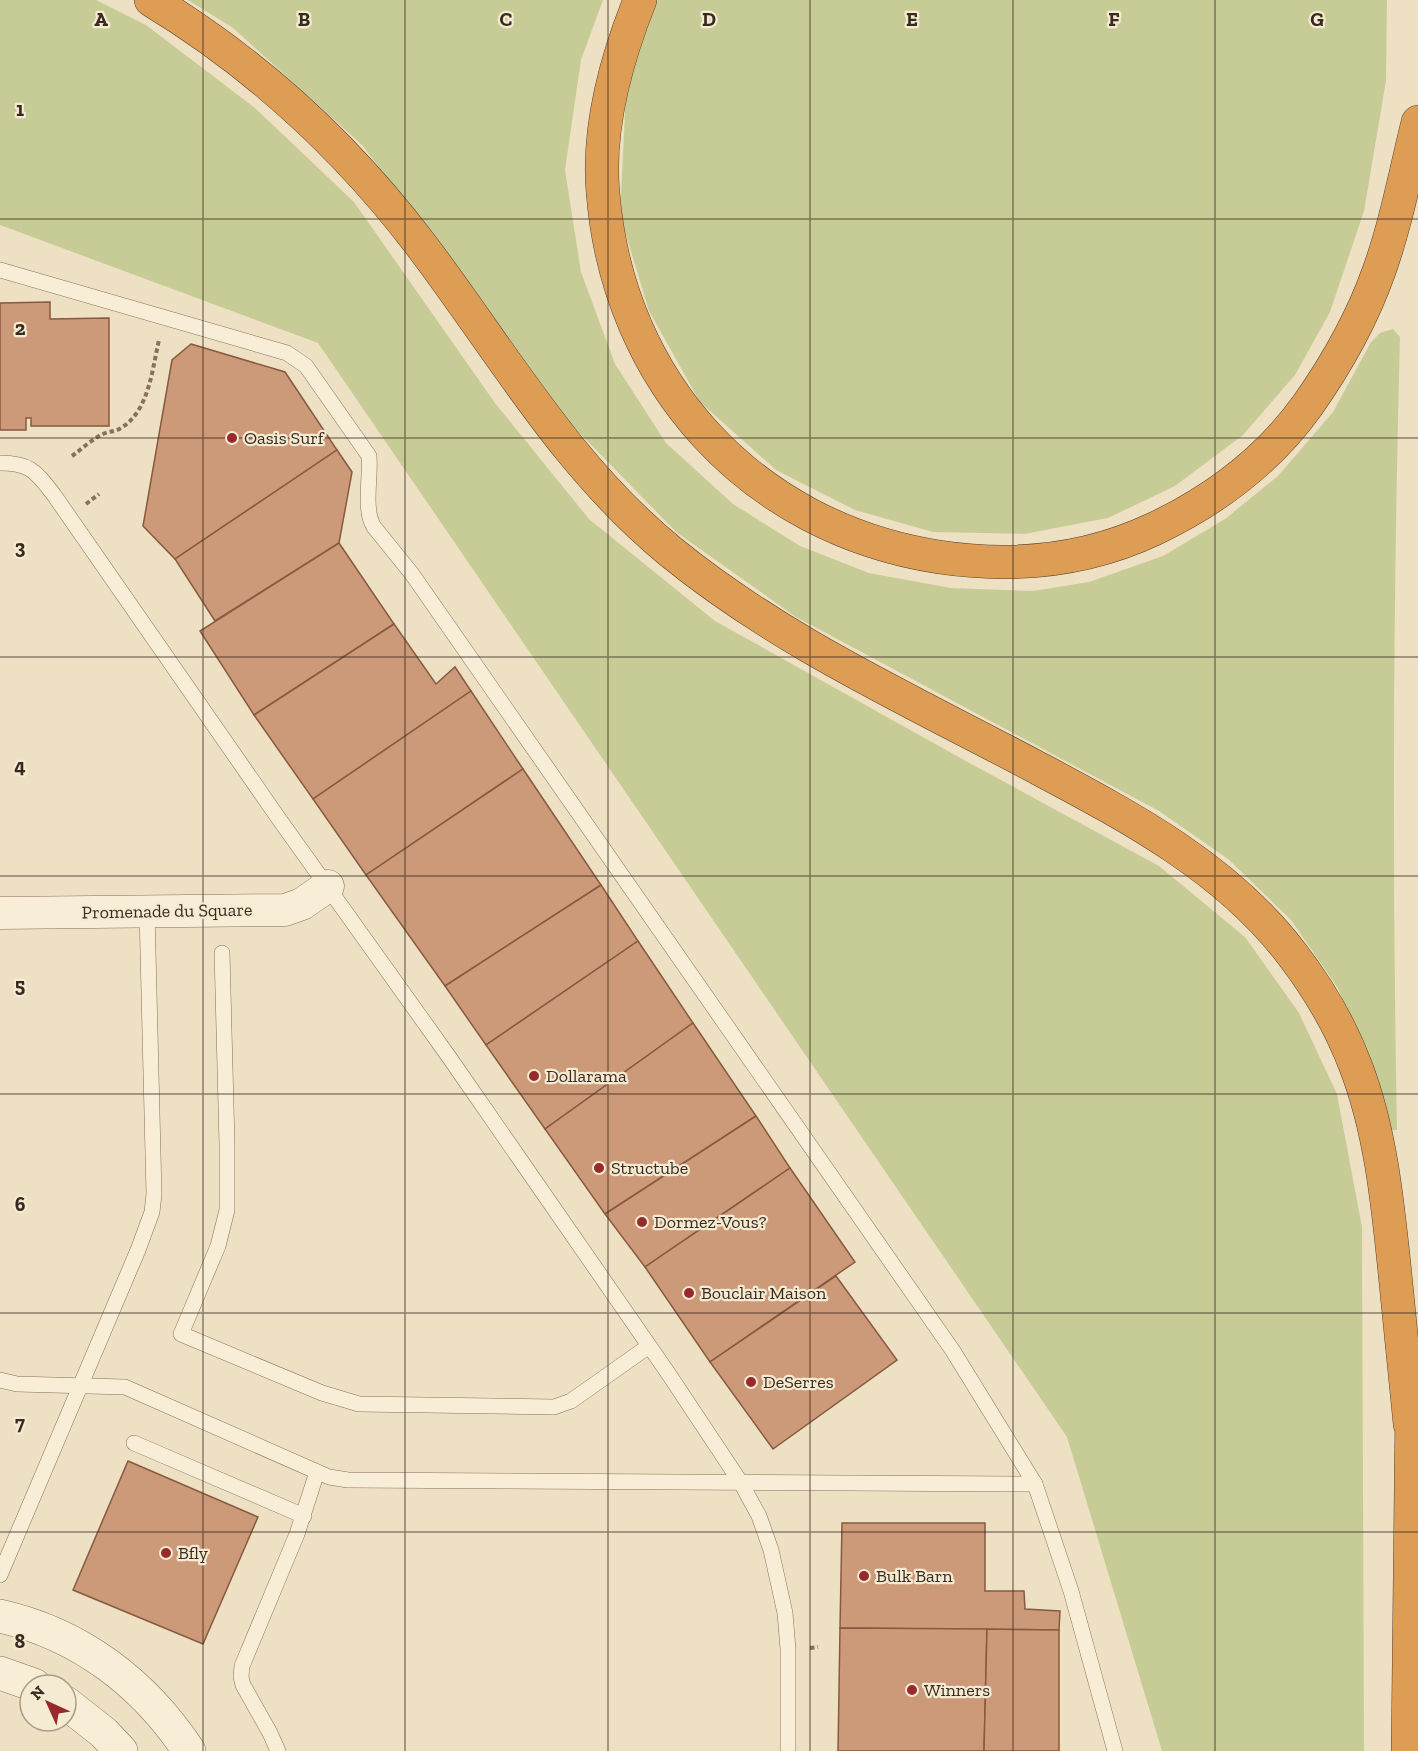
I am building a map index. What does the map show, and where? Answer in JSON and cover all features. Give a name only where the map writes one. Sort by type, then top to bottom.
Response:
[{"type":"highway","points":[[151,0],[218,43],[257,73],[294,105],[347,157],[425,250],[535,406],[569,450],[622,508],[669,551],[723,593],[791,636],[1132,819],[1222,881],[1270,928],[1291,953],[1331,1013],[1356,1067],[1367,1099],[1376,1132],[1386,1191],[1410,1424]]},
{"type":"highway","points":[[640,0],[621,51],[615,76],[604,145],[602,190],[618,275],[648,353],[669,390],[694,422],[742,472],[806,513],[844,531],[889,547],[929,555],[969,561],[1014,562],[1057,558],[1100,550],[1136,538],[1176,518],[1212,497],[1247,470],[1279,440],[1306,408],[1354,330],[1381,266],[1418,122]]},
{"type":"highway","points":[[1408,1751],[1410,1424],[1418,1278]]},
{"type":"street","name":"Promenade du Square","points":[[0,913],[285,910],[302,904],[328,886]]},
{"type":"street","points":[[0,1616],[58,1635],[114,1668],[152,1702],[189,1751]]},
{"type":"street","points":[[0,1673],[18,1679]]},
{"type":"street","points":[[78,1711],[122,1751]]},
{"type":"lane","points":[[0,270],[287,353],[306,366],[369,456],[368,507],[370,520],[374,527],[419,584],[952,1351],[1035,1484],[1071,1591],[1115,1751]]},
{"type":"lane","points":[[0,463],[20,464],[37,473],[649,1346],[741,1483],[759,1516],[771,1550],[785,1613],[788,1650],[788,1751]]},
{"type":"lane","points":[[0,1575],[152,1212],[154,1194],[147,911]]},
{"type":"lane","points":[[222,953],[227,1210],[218,1246],[181,1334],[322,1393],[359,1404],[554,1407],[571,1401],[649,1346]]},
{"type":"lane","points":[[0,1380],[17,1384],[125,1387],[317,1472],[329,1477],[348,1480],[1035,1484]]},
{"type":"lane","points":[[134,1443],[304,1516]]},
{"type":"lane","points":[[278,1751],[243,1685],[242,1666],[304,1516],[317,1472]]},
{"type":"path","points":[[72,456],[103,434],[115,432],[133,418],[147,391],[161,331]]},
{"type":"green space","points":[[0,0],[96,0],[146,25],[255,108],[354,202],[495,403],[589,519],[715,621],[1159,866],[1245,937],[1299,1013],[1337,1094],[1362,1227],[1364,1751],[1162,1751],[1067,1437],[318,343],[0,225]]},
{"type":"green space","points":[[188,0],[603,0],[581,60],[565,170],[581,272],[615,364],[666,443],[733,504],[800,546],[869,573],[951,588],[1033,591],[1089,582],[1163,556],[1225,519],[1278,476],[1333,412],[1371,342],[1380,333],[1393,329],[1400,337],[1394,734],[1397,1130],[1386,1130],[1365,1055],[1338,988],[1291,920],[1228,859],[1159,811],[796,617],[676,532],[568,421],[484,303],[362,145],[233,28]]},
{"type":"green space","points":[[658,0],[1387,0],[1386,81],[1364,211],[1330,312],[1295,375],[1243,435],[1175,486],[1108,518],[1024,534],[933,532],[855,510],[776,470],[700,402],[649,311],[620,215],[626,92],[653,7]]},
{"type":"building","points":[[50,302],[50,319],[109,318],[109,426],[31,426],[31,418],[26,418],[26,430],[0,430],[0,303]]},
{"type":"building","points":[[191,344],[285,372],[337,450],[175,559],[143,526],[172,360]]},
{"type":"building","points":[[337,450],[352,472],[339,543],[215,621],[175,559]]},
{"type":"building","points":[[339,543],[394,624],[254,715],[200,631]]},
{"type":"building","points":[[394,624],[436,684],[455,667],[471,691],[313,799],[254,715]]},
{"type":"building","points":[[471,691],[523,769],[366,875],[313,799]]},
{"type":"building","points":[[523,769],[601,885],[445,986],[366,875]]},
{"type":"building","points":[[601,885],[638,941],[486,1045],[445,986]]},
{"type":"building","points":[[638,941],[693,1023],[545,1129],[486,1045]]},
{"type":"building","points":[[693,1023],[756,1116],[605,1214],[545,1129]]},
{"type":"building","points":[[756,1116],[790,1168],[645,1267],[605,1214]]},
{"type":"building","points":[[790,1168],[855,1262],[710,1362],[645,1267]]},
{"type":"building","points":[[836,1276],[897,1360],[773,1449],[710,1362]]},
{"type":"building","name":"Bfly","points":[[128,1461],[258,1517],[203,1644],[73,1590]]},
{"type":"building","points":[[842,1523],[985,1523],[985,1591],[1024,1591],[1025,1609],[1060,1611],[1059,1630],[840,1628]]},
{"type":"building","name":"Winners","points":[[840,1628],[987,1629],[984,1751],[838,1751]]},
{"type":"building","points":[[987,1629],[1059,1630],[1059,1751],[984,1751]]},
{"type":"place","name":"Oasis Surf","points":[[232,438]]},
{"type":"place","name":"Dollarama","points":[[534,1076]]},
{"type":"place","name":"Structube","points":[[599,1168]]},
{"type":"place","name":"Dormez-Vous?","points":[[642,1222]]},
{"type":"place","name":"Bouclair Maison","points":[[689,1293]]},
{"type":"place","name":"DeSerres","points":[[751,1382]]},
{"type":"place","name":"Bfly","points":[[166,1553]]},
{"type":"place","name":"Bulk Barn","points":[[864,1576]]},
{"type":"place","name":"Winners","points":[[912,1690]]}]
